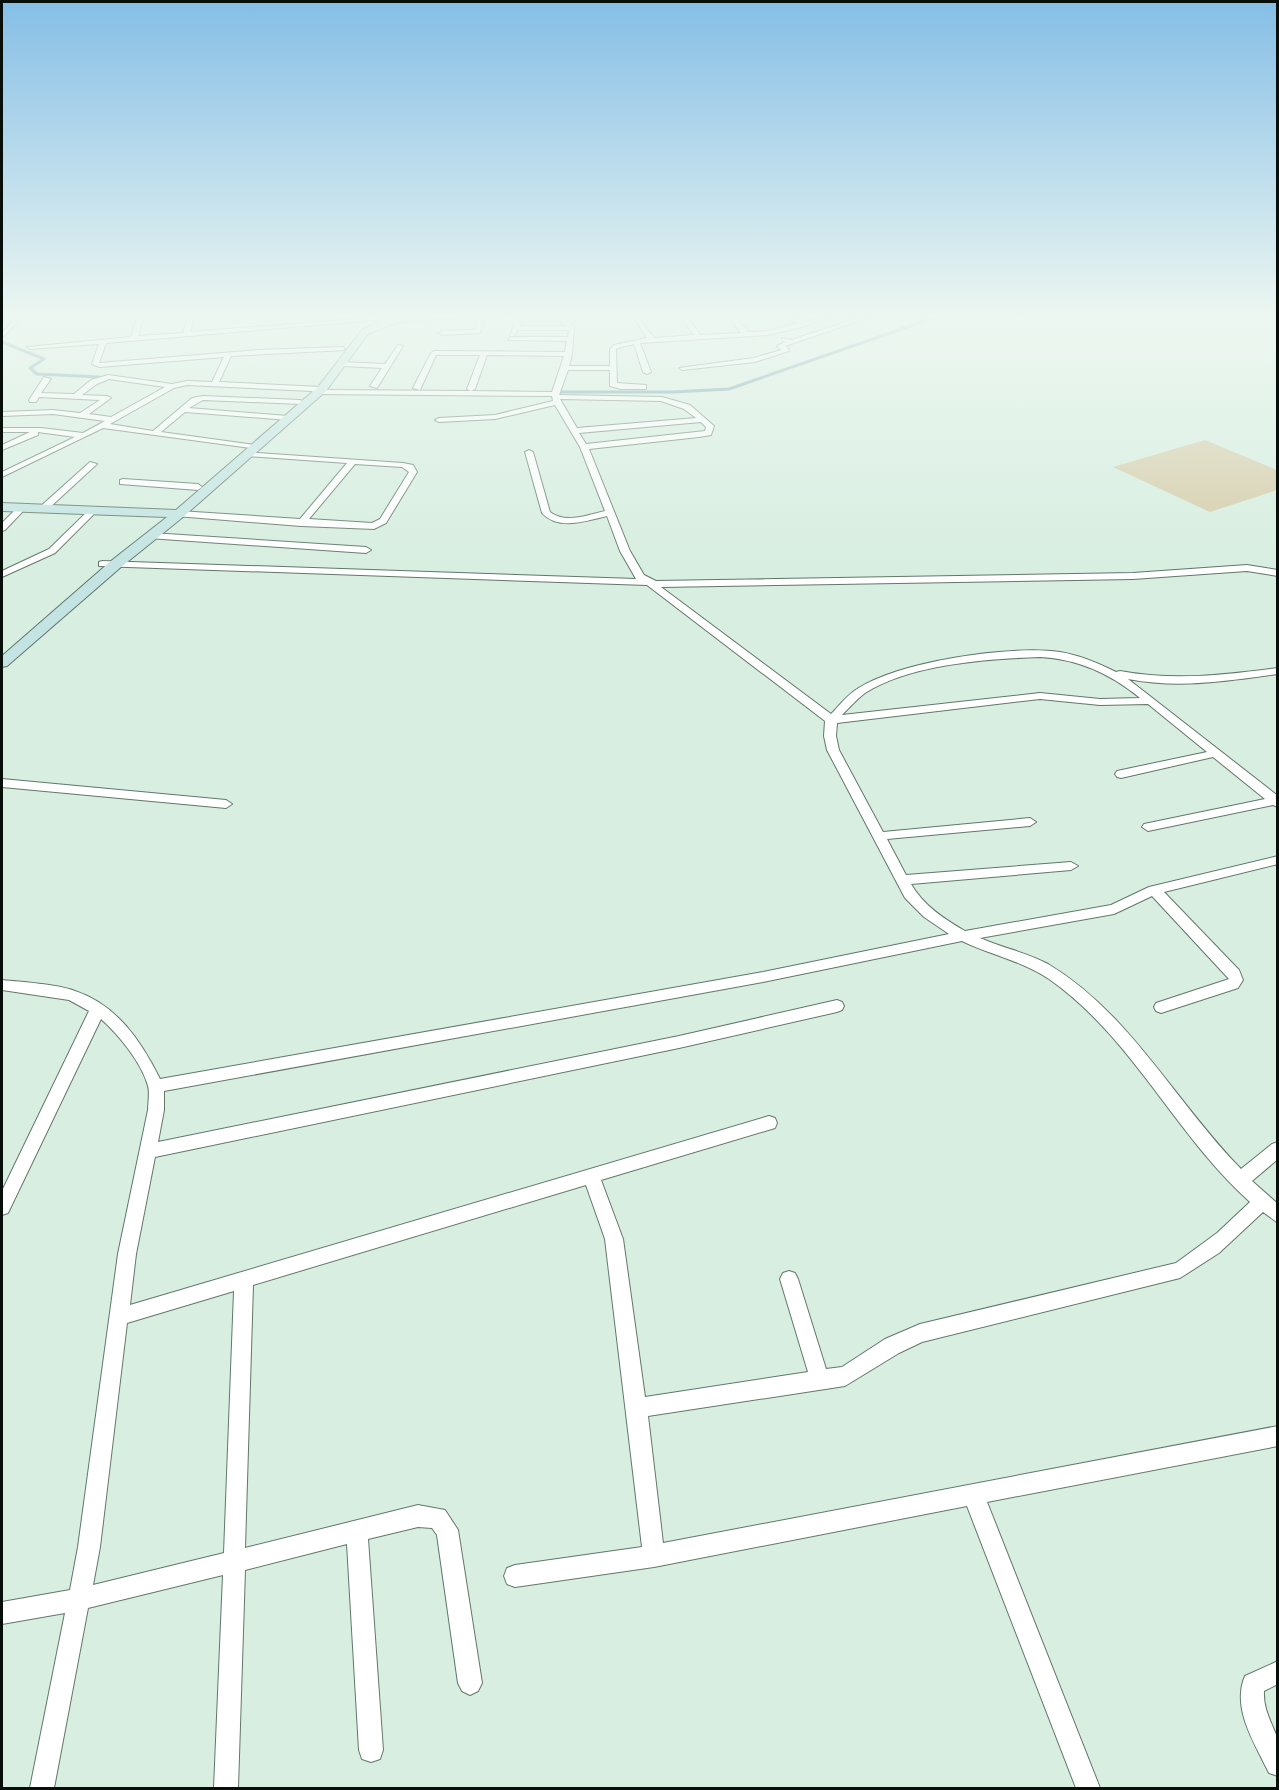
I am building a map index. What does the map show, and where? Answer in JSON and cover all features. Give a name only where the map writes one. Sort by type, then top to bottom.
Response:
[{"type":"street","points":[[21,412],[34,399]]},
{"type":"street","points":[[83,415],[106,399]]},
{"type":"street","points":[[2,475],[104,426],[151,399]]},
{"type":"street","points":[[155,433],[195,400],[201,399]]},
{"type":"street","points":[[248,399],[300,402]]},
{"type":"street","points":[[285,418],[305,399]]},
{"type":"street","points":[[2,650],[102,564],[179,514],[307,399]]},
{"type":"street","points":[[439,420],[495,417],[549,399]]},
{"type":"street","points":[[557,399],[584,447],[625,551],[640,577],[831,720],[1040,696],[1100,702],[1151,701]]},
{"type":"street","points":[[584,447],[699,435],[710,430],[710,426],[687,407],[662,399],[646,399]]},
{"type":"street","points":[[182,410],[285,418]]},
{"type":"street","points":[[2,414],[21,412],[83,415],[115,420]]},
{"type":"street","points":[[574,431],[702,420]]},
{"type":"street","points":[[2,507],[95,509],[374,526],[383,521],[413,472],[410,467],[403,465],[250,449],[104,426]]},
{"type":"street","points":[[2,430],[41,430],[84,436]]},
{"type":"street","points":[[2,448],[41,430]]},
{"type":"street","points":[[2,663],[116,564],[165,513],[250,449]]},
{"type":"street","points":[[529,452],[549,517],[565,521],[610,513]]},
{"type":"street","points":[[301,523],[353,461]]},
{"type":"street","points":[[45,508],[93,464]]},
{"type":"street","points":[[2,467],[12,470]]},
{"type":"street","points":[[123,482],[198,487]]},
{"type":"street","points":[[2,528],[23,507]]},
{"type":"street","points":[[2,574],[52,551],[95,509]]},
{"type":"street","points":[[140,541],[366,550]]},
{"type":"street","points":[[102,564],[666,584],[1134,576],[1247,568],[1278,573]]},
{"type":"street","points":[[1278,671],[1212,681],[1151,681],[1110,672],[1059,655],[1033,653],[940,665],[897,675],[862,690],[831,720],[830,736],[833,750],[912,898],[924,910],[962,936],[1034,964],[1057,977],[1115,1030],[1240,1180],[1261,1202],[1278,1215]]},
{"type":"street","points":[[1110,672],[1151,701],[1276,802]]},
{"type":"street","points":[[1121,774],[1216,753]]},
{"type":"street","points":[[2,783],[226,804]]},
{"type":"street","points":[[1148,827],[1276,802]]},
{"type":"street","points":[[879,836],[1030,822]]},
{"type":"street","points":[[156,1086],[763,977],[962,936],[1114,909],[1154,890],[1278,860]]},
{"type":"street","points":[[902,880],[1071,866]]},
{"type":"street","points":[[1154,890],[1234,974],[1236,980],[1233,984],[1161,1007]]},
{"type":"street","points":[[2,986],[72,995],[98,1009],[118,1025],[140,1054],[156,1086],[156,1110],[127,1254],[89,1547],[42,1788]]},
{"type":"street","points":[[148,1151],[679,1042],[837,1005]]},
{"type":"street","points":[[2,1209],[98,1009]]},
{"type":"street","points":[[120,1311],[244,1280],[769,1123]]},
{"type":"street","points":[[1240,1180],[1278,1149]]},
{"type":"street","points":[[591,1176],[614,1239],[654,1556]]},
{"type":"street","points":[[637,1408],[845,1376],[892,1346],[920,1333],[1180,1270],[1222,1242],[1261,1202]]},
{"type":"street","points":[[226,1788],[244,1280]]},
{"type":"street","points":[[789,1280],[820,1381]]},
{"type":"street","points":[[515,1576],[654,1556],[1278,1436]]},
{"type":"street","points":[[973,1494],[1088,1788]]},
{"type":"street","points":[[2,1612],[77,1600],[418,1516],[437,1518],[447,1530],[470,1683]]},
{"type":"street","points":[[357,1531],[371,1750]]},
{"type":"street","points":[[1278,1672],[1253,1684],[1250,1698],[1253,1713],[1278,1764]]},
{"type":"shaded area","points":[[1205,440],[1277,470],[1277,490],[1210,512],[1113,467]]}]
